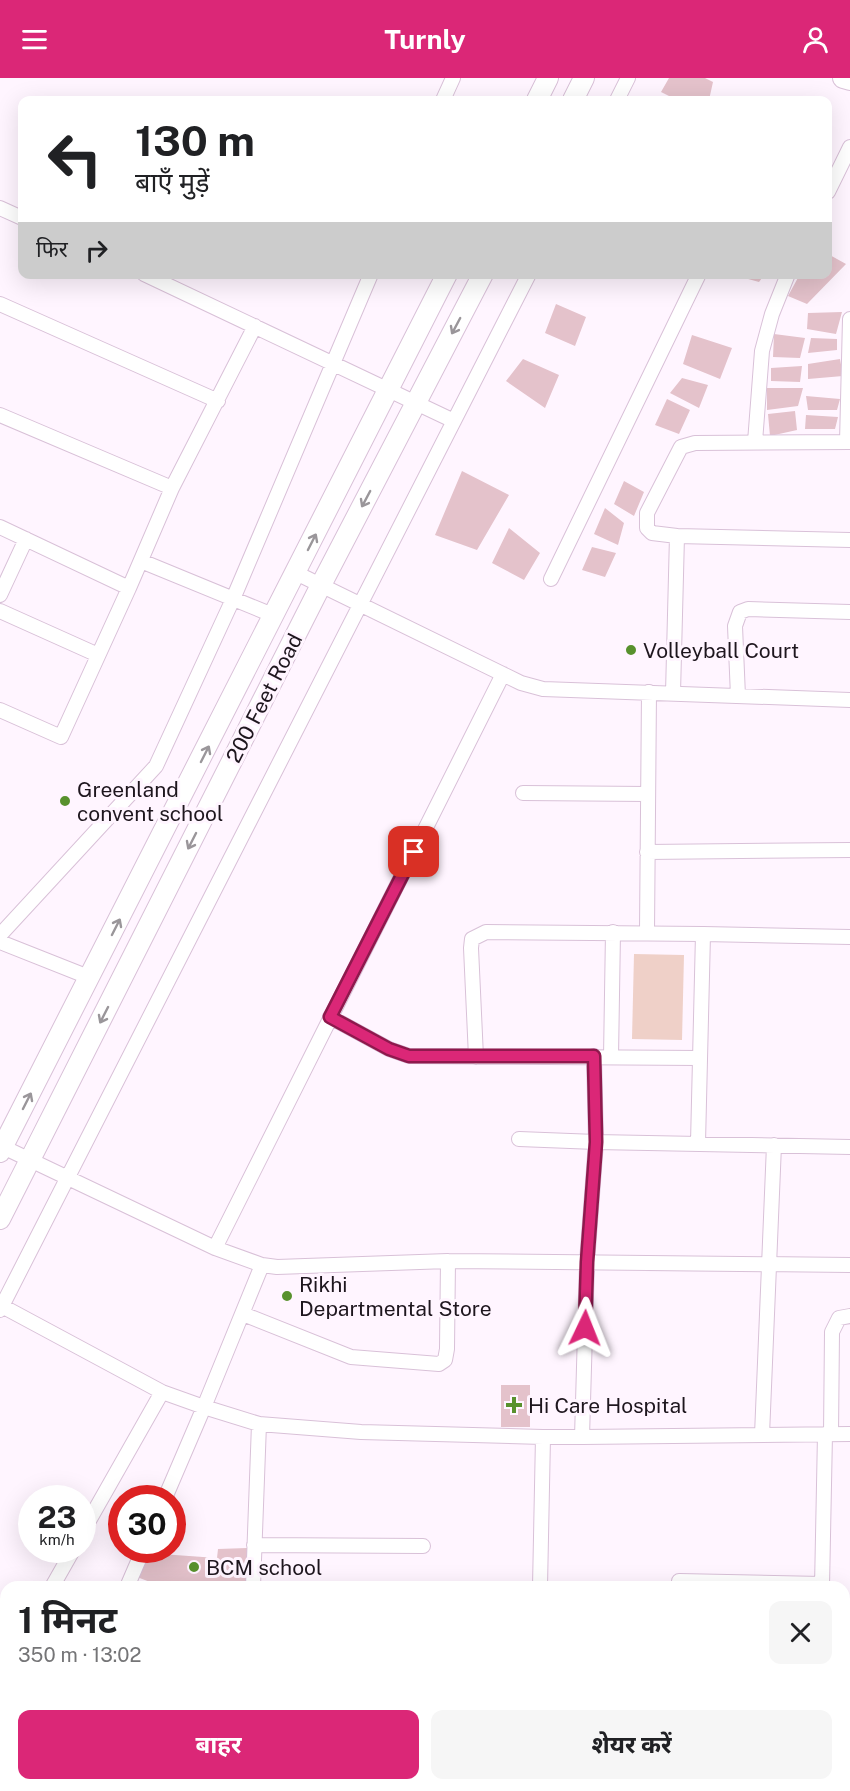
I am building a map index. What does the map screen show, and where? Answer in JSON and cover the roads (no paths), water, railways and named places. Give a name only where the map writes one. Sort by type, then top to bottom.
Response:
[{"type":"street","points":[[445,96],[453,78]]},
{"type":"street","points":[[539,96],[549,78]]},
{"type":"street","points":[[575,96],[584,78]]},
{"type":"street","points":[[619,96],[628,78]]},
{"type":"street","points":[[843,78],[850,80]]},
{"type":"street","points":[[832,184],[850,147]]},
{"type":"street","points":[[0,208],[18,216]]},
{"type":"street","points":[[155,279],[389,388],[454,421]]},
{"type":"street","points":[[0,935],[156,766],[233,599],[369,279]]},
{"type":"street","points":[[444,279],[2,1150],[31,1161],[215,1248],[262,1265],[277,1267],[448,1261],[850,1265]]},
{"type":"street","name":"200 Feet Road","points":[[0,1219],[321,585],[480,279]]},
{"type":"street","points":[[526,279],[69,1179],[1,1307],[162,1392],[259,1424],[361,1432],[543,1437],[850,1434]]},
{"type":"street","points":[[550,579],[697,279]]},
{"type":"street","points":[[755,442],[762,351],[772,314],[786,279]]},
{"type":"street","points":[[0,304],[218,401]]},
{"type":"street","points":[[850,320],[848,442],[688,444],[676,453],[647,513],[646,522],[652,533],[677,537],[850,540]]},
{"type":"street","points":[[0,710],[61,737],[172,488],[255,326]]},
{"type":"street","points":[[0,415],[172,488]]},
{"type":"street","points":[[0,527],[129,588]]},
{"type":"street","points":[[673,693],[677,537]]},
{"type":"street","points":[[0,595],[26,539]]},
{"type":"street","points":[[141,561],[275,616]]},
{"type":"street","points":[[297,573],[503,674],[543,689],[850,700]]},
{"type":"street","points":[[738,696],[735,626],[740,612],[748,609],[850,612]]},
{"type":"street","points":[[0,611],[98,655]]},
{"type":"street","points":[[215,1248],[503,674]]},
{"type":"street","points":[[647,933],[649,692]]},
{"type":"street","points":[[523,794],[648,794]]},
{"type":"street","points":[[647,852],[850,849]]},
{"type":"street","points":[[476,1057],[472,939],[486,932],[850,937]]},
{"type":"street","points":[[611,1057],[613,933]]},
{"type":"street","points":[[698,1143],[703,934]]},
{"type":"street","points":[[0,942],[91,978]]},
{"type":"street","points":[[330,1017],[399,1054],[409,1056],[700,1058]]},
{"type":"street","points":[[582,1437],[587,1262],[596,1142],[594,1056]]},
{"type":"street","points":[[519,1139],[850,1147]]},
{"type":"street","points":[[762,1435],[774,1145]]},
{"type":"street","points":[[243,1314],[314,1345],[351,1357],[439,1364],[445,1360],[447,1349],[448,1261]]},
{"type":"street","points":[[171,1485],[262,1265]]},
{"type":"street","points":[[822,1581],[832,1332],[839,1318],[850,1316]]},
{"type":"street","points":[[96,1508],[162,1392]]},
{"type":"street","points":[[253,1581],[259,1424]]},
{"type":"street","points":[[540,1581],[543,1437]]},
{"type":"street","points":[[254,1545],[423,1546]]},
{"type":"street","points":[[55,1581],[66,1563]]},
{"type":"street","points":[[130,1581],[137,1563]]},
{"type":"place","name":"Volleyball Court","points":[[631,650]]},
{"type":"place","name":"Greenland convent school","points":[[65,801]]},
{"type":"place","name":"Rikhi Departmental Store","points":[[287,1296]]},
{"type":"place","name":"Hi Care Hospital","points":[[514,1405]]},
{"type":"place","name":"BCM school","points":[[194,1567]]}]
